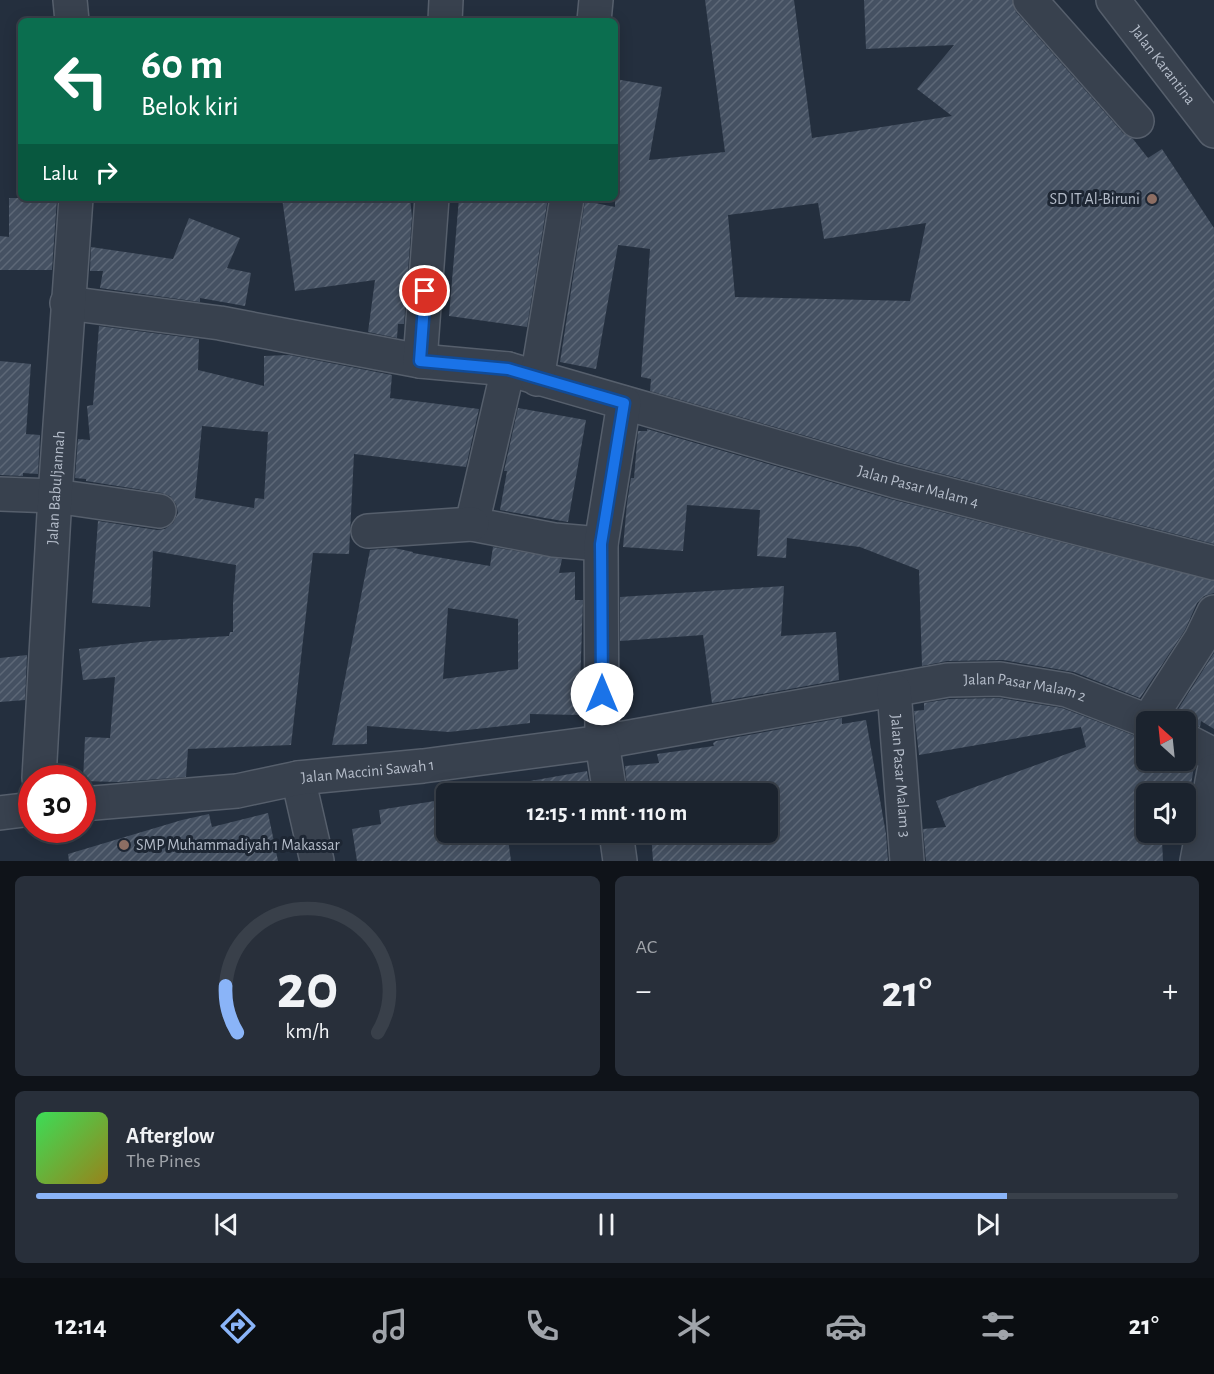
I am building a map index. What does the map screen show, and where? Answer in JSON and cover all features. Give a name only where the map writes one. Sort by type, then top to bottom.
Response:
[{"type":"street","points":[[70,0],[72,18]]},
{"type":"street","points":[[445,18],[446,0]]},
{"type":"street","points":[[594,18],[596,0]]},
{"type":"street","points":[[1030,0],[1137,121]]},
{"type":"street","name":"Jalan Karantina","points":[[1113,0],[1214,131]]},
{"type":"street","name":"Jalan Babuljannah","points":[[40,765],[67,303],[76,201]]},
{"type":"street","points":[[420,361],[432,201]]},
{"type":"street","points":[[472,524],[522,374],[566,201]]},
{"type":"street","name":"Jalan Pasar Malam 4","points":[[67,303],[220,323],[420,361],[522,374],[895,481],[1214,563]]},
{"type":"street","points":[[608,783],[602,742],[601,544],[624,403]]},
{"type":"street","points":[[0,494],[55,495],[159,511]]},
{"type":"street","points":[[368,531],[472,524],[554,540],[601,544]]},
{"type":"street","points":[[1155,711],[1201,639],[1214,612]]},
{"type":"street","name":"Jalan Pasar Malam 2","points":[[602,742],[948,680],[999,679],[1067,690],[1136,716]]},
{"type":"street","name":"Jalan Pasar Malam 3","points":[[894,690],[907,861]]},
{"type":"street","name":"Jalan Maccini Sawah 1","points":[[96,803],[237,791],[298,778],[423,766],[602,742]]},
{"type":"street","points":[[1196,746],[1214,755]]},
{"type":"street","points":[[1197,861],[1214,771]]},
{"type":"street","points":[[298,778],[317,861]]},
{"type":"street","points":[[0,813],[18,810]]},
{"type":"street","points":[[618,843],[620,861]]},
{"type":"building","points":[[705,0],[794,0],[812,138],[952,116],[917,89],[954,45],[866,49],[864,0],[1012,0],[1016,12],[1148,158],[1162,149],[1214,228],[1214,544],[900,463],[650,391],[651,379],[641,377],[650,249],[618,245],[596,369],[560,362],[585,201],[615,207],[615,201],[618,201],[618,80],[662,87],[649,160],[725,152]],"holes":[[[818,203],[824,239],[926,223],[910,301],[735,297],[728,215]]]},
{"type":"building","points":[[9,198],[18,198],[18,201],[57,201],[52,270],[0,270],[0,236],[9,237]]},
{"type":"building","points":[[282,201],[410,201],[412,217],[404,324],[398,324],[397,338],[368,332],[375,280],[295,291]]},
{"type":"building","points":[[459,201],[548,201],[527,327],[449,316]]},
{"type":"building","points":[[189,218],[240,238],[227,268],[251,273],[245,306],[200,298],[200,302],[100,288],[103,271],[90,271],[91,247],[173,259]]},
{"type":"building","points":[[99,326],[199,339],[198,370],[264,386],[264,356],[289,355],[392,375],[390,398],[479,409],[466,467],[354,454],[349,554],[313,553],[291,745],[188,749],[186,777],[96,781],[96,765],[84,765],[85,737],[110,738],[115,677],[83,680],[79,649],[150,641],[229,636],[230,632],[233,632],[236,565],[153,551],[150,607],[92,603],[98,521],[157,530],[165,529],[173,523],[178,513],[176,504],[170,496],[162,493],[75,478],[78,439],[90,440],[87,406],[93,405]],"holes":[[[202,426],[268,432],[264,499],[255,498],[254,508],[195,498]]]},
{"type":"building","points":[[0,361],[31,364],[26,434],[40,435],[38,474],[0,475]]},
{"type":"building","points":[[518,408],[586,420],[568,522],[500,510],[507,471],[504,471]]},
{"type":"building","points":[[647,429],[890,499],[1214,581],[1214,593],[1204,596],[1197,603],[1185,630],[1140,698],[1074,672],[1003,660],[947,661],[922,666],[919,570],[860,547],[787,538],[786,558],[757,556],[760,510],[687,505],[683,551],[623,547],[627,503],[631,478],[634,478],[638,431],[647,431]]},
{"type":"building","points":[[493,547],[562,559],[559,573],[575,572],[575,600],[583,600],[579,715],[530,714],[530,723],[449,732],[367,726],[367,744],[332,745],[370,550],[394,548],[490,566]],"holes":[[[448,608],[518,619],[518,669],[443,679]]]},
{"type":"building","points":[[784,586],[781,636],[836,632],[839,680],[712,703],[703,635],[620,641],[620,597]]},
{"type":"building","points":[[1214,653],[1214,729],[1201,721],[1200,727],[1196,725],[1196,711],[1177,711]]},
{"type":"building","points":[[27,655],[25,700],[0,702],[0,658]]},
{"type":"building","points":[[999,698],[1062,708],[1136,736],[1136,771],[1193,771],[1191,783],[1136,783],[1136,843],[1162,843],[1163,861],[926,861],[923,829],[946,827],[936,801],[1086,747],[1081,727],[919,755],[914,711],[924,710],[924,703],[950,699]]},
{"type":"building","points":[[842,718],[842,724],[866,720],[886,834],[888,861],[653,861],[652,843],[778,843],[778,783],[627,783],[625,766],[659,763],[657,754],[714,746],[713,743]]},
{"type":"building","points":[[587,771],[589,783],[519,783]]},
{"type":"building","points":[[436,801],[436,843],[509,843],[511,861],[357,861],[352,829],[381,824],[379,810]]},
{"type":"building","points":[[268,813],[278,861],[69,861],[68,854],[182,820],[209,814],[212,827]]},
{"type":"place","name":"SD IT Al-Biruni","points":[[1152,199]]},
{"type":"place","name":"SMP Muhammadiyah 1 Makassar","points":[[124,845]]},
{"type":"route","points":[[425,291],[420,361],[508,369],[624,403],[601,544],[602,694]]}]
